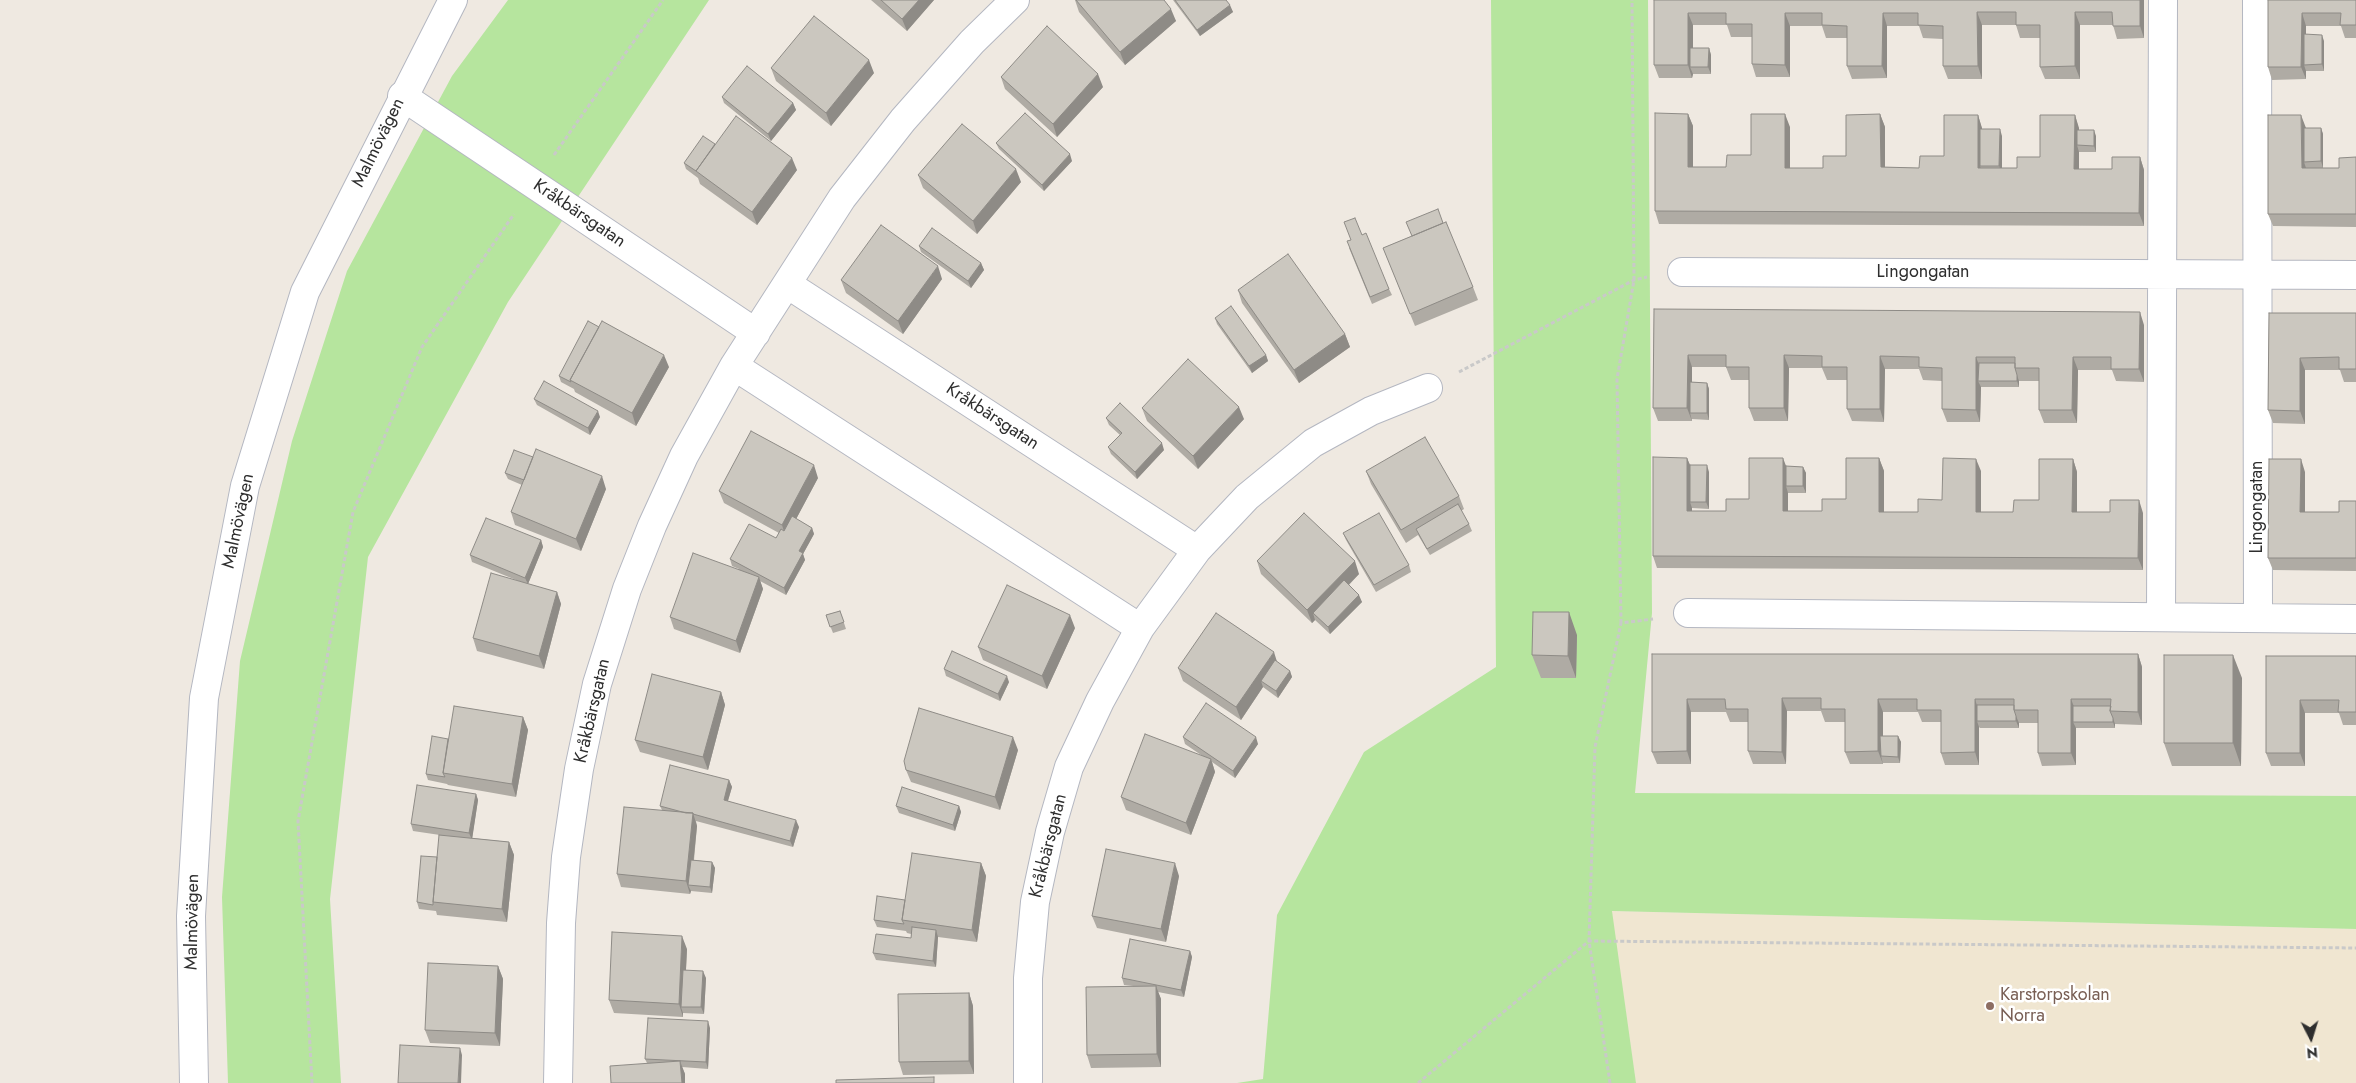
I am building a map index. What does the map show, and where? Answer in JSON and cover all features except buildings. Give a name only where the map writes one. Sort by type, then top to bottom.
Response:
[{"type":"street","name":"Malmövägen","points":[[194,1083],[191,916],[204,698],[245,486],[305,292],[402,96],[453,0]]},
{"type":"street","name":"Kråkbärsgatan","points":[[558,1083],[561,923],[566,857],[579,769],[597,684],[627,589],[652,526],[684,456],[734,366],[842,198],[903,120],[972,42],[1015,0]]},
{"type":"street","points":[[2161,617],[2163,0]]},
{"type":"street","name":"Lingongatan","points":[[2257,0],[2258,618]]},
{"type":"street","name":"Kråkbärsgatan","points":[[402,96],[756,333]]},
{"type":"street","name":"Lingongatan","points":[[1682,272],[2356,276]]},
{"type":"street","name":"Kråkbärsgatan","points":[[787,284],[1197,550]]},
{"type":"street","points":[[734,366],[1140,628]]},
{"type":"street","name":"Kråkbärsgatan","points":[[1028,1081],[1028,978],[1035,902],[1050,832],[1069,767],[1100,701],[1140,628],[1197,550],[1247,497],[1313,443],[1371,411],[1428,388]]},
{"type":"street","points":[[1688,614],[2356,619]]},
{"type":"path","points":[[312,1083],[298,821],[353,512],[422,347],[663,0]]},
{"type":"path","points":[[1610,1083],[1589,941],[1595,747],[1621,623],[1617,379],[1634,280],[1632,0]]},
{"type":"path","points":[[1428,388],[1634,280],[1682,272]]},
{"type":"path","points":[[1621,623],[1688,614]]},
{"type":"path","points":[[1418,1083],[1589,941],[2356,948]]},
{"type":"shaded area","name":"Karstorpskolan Norra","points":[[1611,911],[2356,929],[2356,1083],[1636,1083]]},
{"type":"green space","points":[[508,0],[709,0],[508,302],[368,557],[330,899],[341,1083],[228,1083],[222,897],[240,661],[292,441],[347,271],[452,76]]},
{"type":"green space","points":[[1491,0],[1648,0],[1652,613],[1635,793],[2356,796],[2356,929],[1612,911],[1636,1083],[1237,1083],[1263,1079],[1277,915],[1364,752],[1496,667]]},
{"type":"place","name":"Karstorpskolan Norra","points":[[1990,1006]]}]
